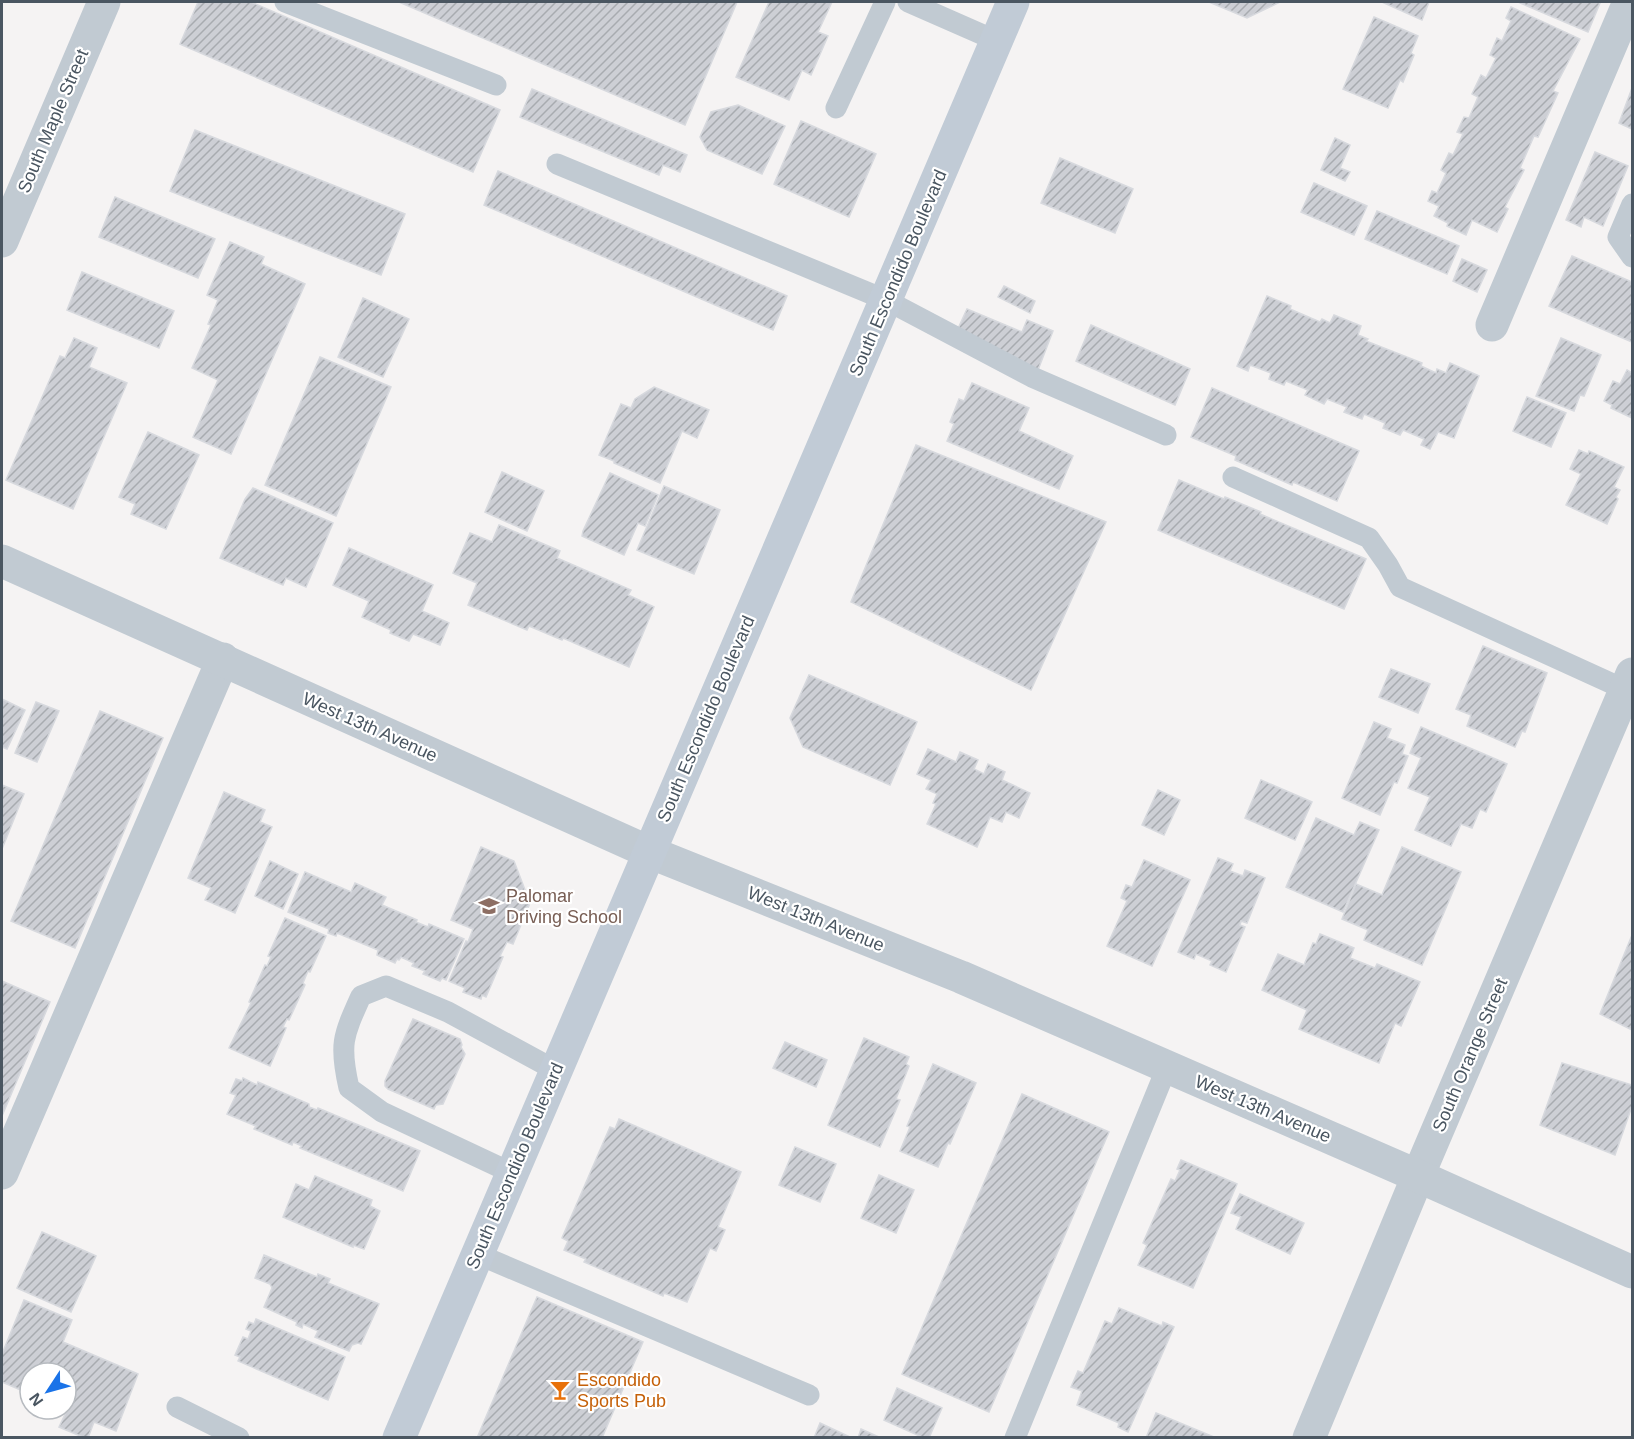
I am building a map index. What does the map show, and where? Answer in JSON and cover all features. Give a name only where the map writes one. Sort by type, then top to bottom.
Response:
[{"type":"main road","name":"South Escondido Boulevard","points":[[399,1437],[1013,2]]},
{"type":"street","name":"South Maple Street","points":[[2,241],[104,2]]},
{"type":"street","points":[[1492,325],[1629,2]]},
{"type":"street","name":"West 13th Avenue","points":[[2,561],[649,852],[961,977],[1632,1272]]},
{"type":"street","points":[[2,1173],[223,659]]},
{"type":"street","name":"South Orange Street","points":[[1309,1437],[1629,682]]},
{"type":"lane","points":[[285,2],[496,85]]},
{"type":"lane","points":[[836,108],[885,2]]},
{"type":"lane","points":[[908,2],[996,41]]},
{"type":"lane","points":[[557,164],[886,300],[1032,377],[1166,435]]},
{"type":"lane","points":[[1632,204],[1618,237],[1632,257]]},
{"type":"lane","points":[[1233,477],[1369,538],[1400,587],[1629,682]]},
{"type":"lane","points":[[512,1173],[382,1112],[349,1088],[343,1060],[344,1033],[361,996],[386,986],[448,1012],[555,1070]]},
{"type":"lane","points":[[1015,1437],[1167,1067]]},
{"type":"lane","points":[[477,1254],[809,1395]]},
{"type":"lane","points":[[177,1407],[240,1437]]},
{"type":"building","points":[[198,2],[251,2],[500,110],[473,172],[180,44]]},
{"type":"building","points":[[399,2],[737,2],[685,125]]},
{"type":"building","points":[[769,2],[832,2],[818,32],[828,36],[811,75],[802,70],[789,100],[736,77]]},
{"type":"building","points":[[1209,2],[1280,2],[1247,18]]},
{"type":"building","points":[[1382,2],[1429,2],[1422,20]]},
{"type":"building","points":[[1518,2],[1596,2],[1600,3],[1588,32]]},
{"type":"building","points":[[1511,7],[1580,39],[1553,91],[1558,93],[1538,137],[1534,136],[1520,168],[1524,170],[1505,207],[1508,209],[1497,232],[1472,220],[1466,235],[1447,226],[1448,223],[1434,216],[1439,206],[1428,201],[1432,191],[1437,193],[1446,173],[1441,170],[1449,153],[1453,155],[1463,134],[1457,132],[1464,117],[1469,118],[1478,97],[1472,94],[1481,75],[1486,78],[1496,58],[1490,55],[1497,38],[1502,41],[1511,21],[1506,18]]},
{"type":"building","points":[[1374,17],[1418,36],[1411,53],[1414,55],[1403,82],[1400,80],[1388,108],[1343,89]]},
{"type":"building","points":[[1632,88],[1632,129],[1619,123]]},
{"type":"building","points":[[532,89],[687,155],[680,172],[663,165],[659,175],[520,117]]},
{"type":"building","points":[[738,105],[785,126],[762,174],[707,150],[700,137],[711,112]]},
{"type":"building","points":[[801,121],[876,154],[849,217],[774,184]]},
{"type":"building","points":[[195,130],[405,214],[381,275],[170,191]]},
{"type":"building","points":[[1335,138],[1350,145],[1340,168],[1350,172],[1345,181],[1321,170]]},
{"type":"building","points":[[1595,152],[1628,166],[1603,226],[1584,217],[1581,227],[1566,220]]},
{"type":"building","points":[[1060,158],[1133,189],[1115,233],[1041,203]]},
{"type":"building","points":[[498,171],[787,296],[773,330],[484,205]]},
{"type":"building","points":[[1314,183],[1367,206],[1354,235],[1301,212]]},
{"type":"building","points":[[115,197],[215,239],[198,278],[99,237]]},
{"type":"building","points":[[1377,211],[1459,246],[1447,274],[1365,239]]},
{"type":"building","points":[[230,242],[264,257],[261,264],[305,284],[231,454],[193,437],[218,380],[192,368],[211,325],[208,324],[218,300],[207,295]]},
{"type":"building","points":[[1572,256],[1632,282],[1632,342],[1549,306]]},
{"type":"building","points":[[1462,259],[1487,270],[1477,292],[1453,281]]},
{"type":"building","points":[[82,272],[174,311],[159,348],[67,310]]},
{"type":"building","points":[[1004,286],[1035,301],[1030,313],[998,297]]},
{"type":"building","points":[[1267,296],[1320,322],[1322,319],[1330,323],[1334,315],[1361,326],[1358,335],[1368,339],[1366,341],[1422,363],[1421,366],[1436,373],[1437,369],[1446,373],[1450,363],[1479,376],[1454,438],[1438,432],[1430,449],[1421,445],[1424,439],[1403,430],[1400,435],[1383,428],[1385,423],[1364,414],[1362,419],[1344,412],[1347,407],[1327,399],[1324,404],[1305,395],[1308,390],[1286,381],[1284,385],[1269,379],[1271,373],[1250,365],[1248,371],[1237,366]]},
{"type":"building","points":[[363,298],[409,319],[383,377],[338,357]]},
{"type":"building","points":[[967,309],[1022,332],[1027,320],[1053,331],[1038,370],[955,335]]},
{"type":"building","points":[[1091,325],[1190,369],[1175,405],[1076,361]]},
{"type":"building","points":[[74,338],[97,348],[89,367],[127,383],[73,509],[6,480],[60,356],[65,358]]},
{"type":"building","points":[[1561,338],[1601,355],[1584,396],[1580,395],[1574,411],[1536,396]]},
{"type":"building","points":[[320,357],[391,387],[336,516],[265,485]]},
{"type":"building","points":[[1627,370],[1632,373],[1632,418],[1611,408],[1612,405],[1604,401],[1613,381],[1620,384]]},
{"type":"building","points":[[972,383],[1029,408],[1019,431],[1073,456],[1059,489],[947,441],[954,424],[950,422],[959,399],[964,401]]},
{"type":"building","points":[[654,387],[709,410],[697,438],[682,431],[660,483],[599,455],[621,404],[631,408],[635,399]]},
{"type":"building","points":[[1212,388],[1359,451],[1337,501],[1293,482],[1292,485],[1235,460],[1236,456],[1191,437]]},
{"type":"building","points":[[1527,397],[1566,413],[1551,447],[1513,431]]},
{"type":"building","points":[[148,432],[199,455],[166,529],[131,514],[135,504],[119,497]]},
{"type":"building","points":[[916,445],[1106,522],[1031,690],[851,602]]},
{"type":"building","points":[[1579,450],[1588,454],[1589,451],[1624,467],[1614,487],[1620,490],[1607,524],[1566,505],[1581,474],[1570,469]]},
{"type":"building","points":[[502,472],[544,491],[527,531],[485,512]]},
{"type":"building","points":[[610,473],[658,495],[645,526],[638,523],[624,555],[582,536]]},
{"type":"building","points":[[1179,480],[1261,512],[1260,514],[1366,559],[1344,609],[1158,530]]},
{"type":"building","points":[[664,486],[720,510],[694,574],[637,550]]},
{"type":"building","points":[[253,488],[333,523],[306,587],[286,578],[283,585],[220,558],[245,499]]},
{"type":"building","points":[[499,525],[560,551],[557,558],[631,590],[628,595],[654,607],[629,667],[563,638],[562,640],[529,626],[527,630],[468,605],[477,583],[453,573],[470,533],[492,542]]},
{"type":"building","points":[[349,548],[433,585],[422,611],[449,623],[440,645],[413,634],[409,641],[362,617],[369,601],[333,585]]},
{"type":"building","points":[[1483,646],[1547,673],[1525,732],[1522,731],[1515,747],[1467,726],[1471,715],[1456,709]]},
{"type":"building","points":[[1391,669],[1430,684],[1418,713],[1379,697]]},
{"type":"building","points":[[809,675],[917,722],[890,785],[803,747],[790,718]]},
{"type":"building","points":[[2,699],[25,710],[7,749],[2,747]]},
{"type":"building","points":[[36,702],[59,711],[37,762],[15,753]]},
{"type":"building","points":[[100,711],[163,738],[75,948],[11,921]]},
{"type":"building","points":[[1374,722],[1391,729],[1387,738],[1405,745],[1402,754],[1408,756],[1380,815],[1342,798]]},
{"type":"building","points":[[1421,727],[1507,764],[1486,812],[1480,809],[1472,828],[1461,824],[1451,846],[1415,830],[1430,797],[1408,788],[1421,758],[1410,753]]},
{"type":"building","points":[[928,749],[956,762],[960,752],[978,760],[974,769],[984,774],[988,764],[1005,772],[1002,780],[1030,793],[1019,818],[1006,812],[1002,822],[990,817],[977,847],[927,824],[936,804],[933,803],[937,794],[926,789],[931,780],[917,774]]},
{"type":"building","points":[[1261,780],[1312,802],[1295,840],[1245,818]]},
{"type":"building","points":[[2,785],[24,794],[2,849]]},
{"type":"building","points":[[1158,790],[1180,800],[1164,835],[1142,825]]},
{"type":"building","points":[[224,792],[265,810],[260,822],[272,827],[235,913],[205,900],[211,888],[188,878]]},
{"type":"building","points":[[1316,818],[1354,835],[1360,822],[1379,830],[1343,912],[1286,887]]},
{"type":"building","points":[[481,847],[514,861],[530,903],[513,944],[507,942],[500,956],[503,957],[486,997],[482,995],[481,999],[463,992],[465,988],[449,981],[473,929],[451,920]]},
{"type":"building","points":[[1402,847],[1461,872],[1422,965],[1364,940],[1368,930],[1342,919],[1356,884],[1382,895]]},
{"type":"building","points":[[1218,858],[1233,864],[1230,871],[1243,876],[1245,870],[1265,878],[1247,923],[1241,921],[1240,925],[1245,927],[1226,972],[1210,965],[1212,961],[1196,954],[1194,959],[1178,952]]},
{"type":"building","points":[[1144,860],[1190,880],[1152,966],[1107,946],[1127,901],[1121,898],[1126,885],[1132,887]]},
{"type":"building","points":[[270,861],[298,874],[283,909],[255,896]]},
{"type":"building","points":[[305,872],[351,892],[355,883],[386,897],[382,905],[428,927],[429,924],[464,939],[446,980],[442,978],[440,981],[423,974],[425,971],[412,966],[414,963],[401,957],[395,963],[377,955],[378,950],[337,933],[336,936],[328,933],[329,929],[288,912]]},
{"type":"building","points":[[285,918],[326,936],[310,972],[308,971],[303,983],[305,985],[289,1020],[287,1019],[283,1027],[286,1028],[270,1066],[229,1048],[251,1003],[249,1002],[265,965],[267,966],[271,957],[268,956]]},
{"type":"building","points":[[1320,934],[1354,948],[1350,958],[1375,968],[1377,964],[1420,982],[1401,1026],[1395,1023],[1379,1063],[1299,1029],[1307,1010],[1262,990],[1278,954],[1304,965],[1313,943],[1316,944]]},
{"type":"building","points":[[1632,935],[1632,1030],[1600,1014]]},
{"type":"building","points":[[2,981],[50,1002],[2,1116]]},
{"type":"building","points":[[413,1019],[460,1039],[465,1054],[443,1104],[436,1105],[434,1109],[385,1086],[385,1081]]},
{"type":"building","points":[[864,1038],[909,1057],[906,1064],[909,1066],[896,1099],[900,1100],[880,1147],[828,1125]]},
{"type":"building","points":[[785,1042],[827,1060],[816,1087],[773,1068]]},
{"type":"building","points":[[1562,1063],[1632,1085],[1632,1106],[1615,1155],[1540,1125]]},
{"type":"building","points":[[933,1064],[976,1083],[938,1167],[900,1151],[910,1127],[907,1126]]},
{"type":"building","points":[[243,1078],[257,1085],[258,1082],[309,1104],[309,1107],[317,1110],[318,1108],[420,1151],[403,1191],[300,1148],[302,1146],[293,1142],[292,1145],[254,1129],[256,1126],[227,1114],[236,1095],[230,1093],[236,1079],[242,1081]]},
{"type":"building","points":[[1022,1094],[1109,1132],[989,1412],[902,1374]]},
{"type":"building","points":[[619,1119],[741,1172],[718,1227],[725,1230],[716,1251],[710,1248],[687,1302],[664,1293],[663,1296],[584,1262],[586,1259],[564,1250],[568,1241],[562,1238],[610,1127],[615,1129]]},
{"type":"building","points":[[795,1147],[836,1164],[820,1202],[779,1185]]},
{"type":"building","points":[[1181,1160],[1237,1184],[1193,1288],[1138,1265],[1147,1245],[1143,1243],[1171,1179],[1175,1181]]},
{"type":"building","points":[[879,1175],[914,1190],[896,1233],[861,1218]]},
{"type":"building","points":[[315,1176],[372,1200],[370,1206],[380,1211],[364,1249],[353,1245],[353,1247],[283,1217],[296,1184],[309,1190]]},
{"type":"building","points":[[1240,1194],[1304,1223],[1290,1254],[1236,1229],[1241,1217],[1231,1213]]},
{"type":"building","points":[[42,1232],[96,1256],[71,1312],[17,1288]]},
{"type":"building","points":[[264,1255],[317,1277],[318,1274],[330,1279],[328,1283],[379,1304],[361,1344],[352,1345],[349,1351],[315,1337],[318,1331],[303,1324],[302,1328],[296,1325],[297,1322],[264,1307],[272,1288],[270,1284],[255,1278]]},
{"type":"building","name":"Escondido Sports Pub","points":[[537,1297],[643,1342],[602,1438],[477,1438]]},
{"type":"building","points":[[24,1300],[72,1320],[63,1342],[138,1374],[116,1431],[94,1422],[88,1438],[85,1438],[59,1427],[62,1421],[78,1421],[78,1361],[18,1361],[18,1389],[2,1382],[2,1354]]},
{"type":"building","points":[[1119,1308],[1162,1326],[1163,1322],[1174,1327],[1128,1432],[1118,1427],[1119,1423],[1077,1405],[1082,1391],[1071,1387],[1078,1371],[1083,1373],[1105,1321],[1112,1324]]},
{"type":"building","points":[[256,1319],[345,1357],[328,1400],[238,1361],[240,1357],[235,1355],[243,1337],[248,1339],[251,1331],[246,1329],[249,1322],[254,1324]]},
{"type":"building","points":[[897,1388],[942,1408],[929,1438],[924,1438],[884,1420]]},
{"type":"building","points":[[1156,1413],[1214,1437],[1214,1438],[1146,1438]]},
{"type":"building","points":[[820,1423],[852,1438],[814,1438]]},
{"type":"building","points":[[861,1429],[881,1438],[858,1438]]},
{"type":"place","name":"Palomar Driving School","points":[[489,906]]},
{"type":"place","name":"Escondido Sports Pub","points":[[560,1390]]}]
